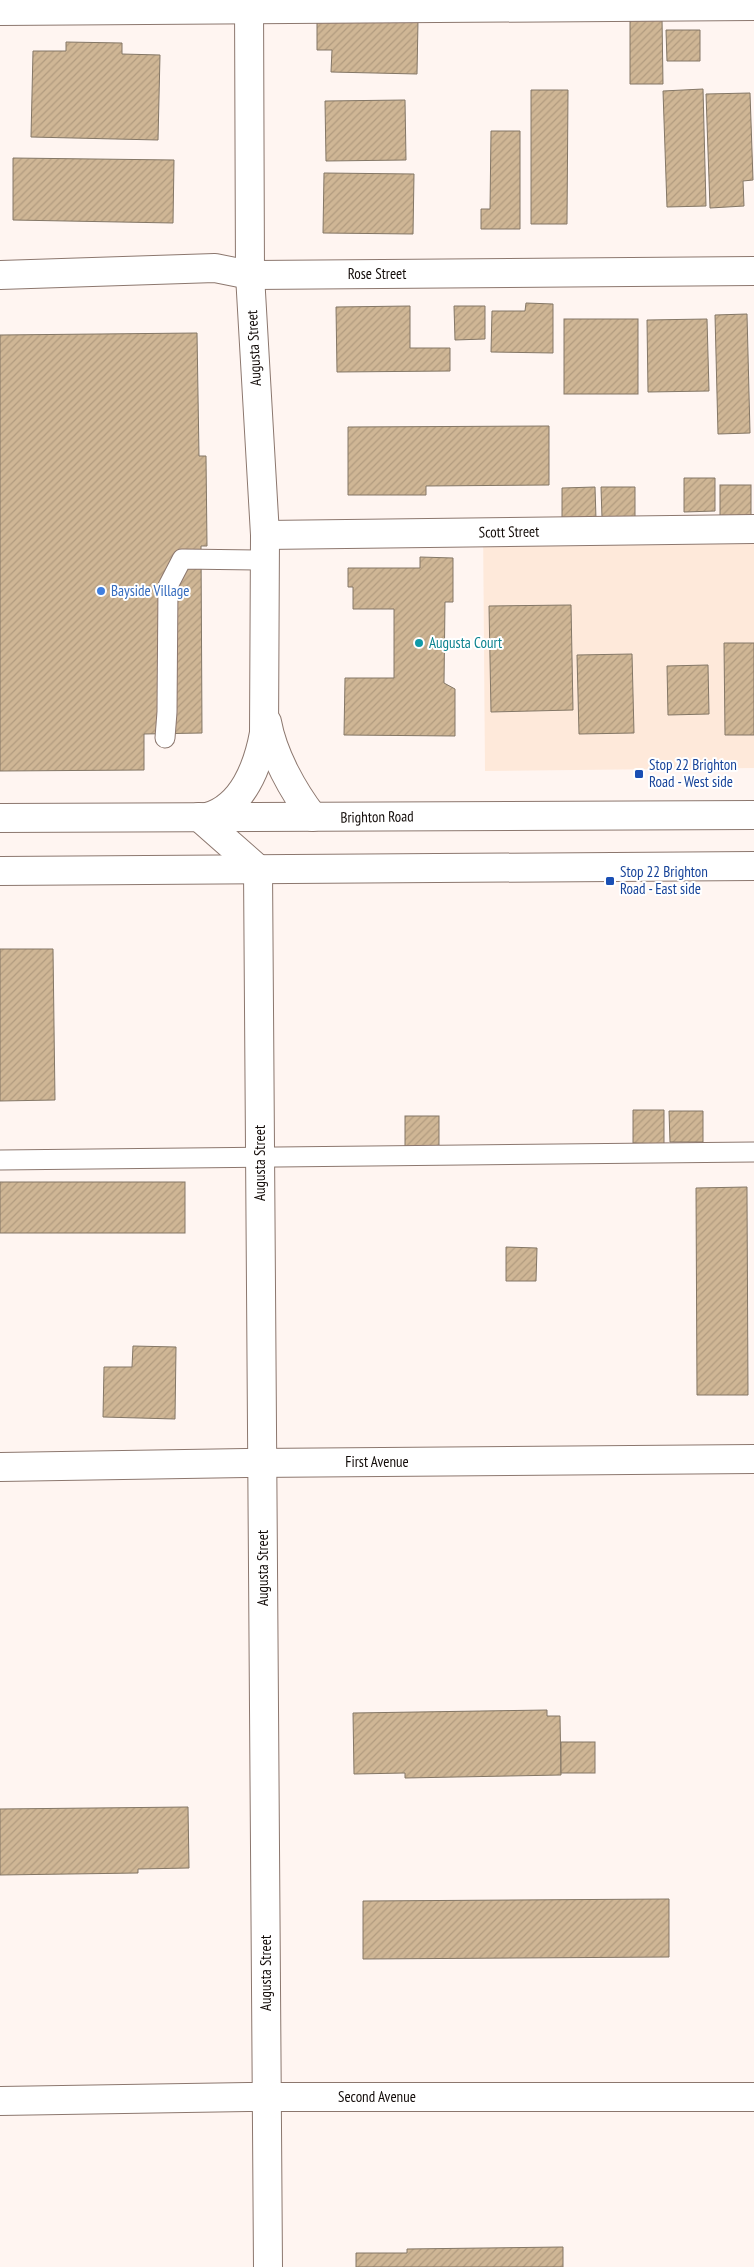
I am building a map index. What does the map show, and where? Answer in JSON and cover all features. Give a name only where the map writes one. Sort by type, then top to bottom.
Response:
[{"type":"street","points":[[0,11],[249,4],[754,6]]},
{"type":"street","name":"Augusta Street","points":[[203,817],[217,815],[234,801],[254,770],[264,733],[264,547],[250,275],[249,4]]},
{"type":"street","name":"Rose Street","points":[[0,275],[215,268],[250,275],[754,271]]},
{"type":"street","name":"Scott Street","points":[[264,547],[754,529]]},
{"type":"street","name":"Augusta Street","points":[[264,695],[268,727],[277,753],[294,789],[313,817]]},
{"type":"street","name":"Brighton Road","points":[[0,818],[611,814],[754,815]]},
{"type":"street","points":[[203,817],[258,869]]},
{"type":"street","points":[[0,871],[754,866]]},
{"type":"street","name":"Augusta Street","points":[[258,869],[268,2267]]},
{"type":"street","name":"First Avenue","points":[[0,1467],[754,1459]]},
{"type":"street","name":"Second Avenue","points":[[0,2101],[267,2097],[754,2096]]},
{"type":"lane","points":[[165,738],[168,586],[182,559],[264,547]]},
{"type":"lane","points":[[0,1160],[754,1152]]},
{"type":"shaded area","points":[[754,518],[754,768],[485,771],[483,521]]},
{"type":"building","points":[[630,18],[662,18],[663,84],[630,84]]},
{"type":"building","points":[[317,20],[418,21],[417,74],[331,72],[332,50],[317,50]]},
{"type":"building","points":[[666,30],[700,30],[700,61],[667,61]]},
{"type":"building","points":[[66,42],[122,43],[122,54],[160,55],[158,140],[31,137],[33,51],[66,51]]},
{"type":"building","points":[[703,89],[706,206],[667,207],[663,91]]},
{"type":"building","points":[[531,90],[568,90],[567,224],[531,224]]},
{"type":"building","points":[[750,93],[753,180],[743,181],[744,206],[710,208],[706,94]]},
{"type":"building","points":[[405,100],[406,160],[326,161],[325,101]]},
{"type":"building","points":[[491,131],[520,131],[520,229],[481,229],[481,209],[490,209]]},
{"type":"building","points":[[13,158],[174,160],[173,223],[13,220]]},
{"type":"building","points":[[324,173],[414,174],[413,234],[323,233]]},
{"type":"building","points":[[526,303],[553,304],[553,353],[491,352],[492,311],[525,311]]},
{"type":"building","points":[[410,306],[410,348],[450,348],[450,371],[337,372],[336,307]]},
{"type":"building","points":[[454,306],[485,306],[485,339],[455,340]]},
{"type":"building","points":[[747,314],[750,433],[718,434],[715,315]]},
{"type":"building","points":[[564,319],[638,319],[638,394],[564,394]]},
{"type":"building","points":[[707,319],[709,391],[648,392],[647,320]]},
{"type":"building","name":"Bayside Village","points":[[197,333],[199,456],[206,456],[207,546],[201,546],[202,733],[144,734],[144,770],[0,771],[0,335]]},
{"type":"building","points":[[549,426],[549,485],[426,486],[426,495],[348,495],[348,427]]},
{"type":"building","points":[[684,478],[715,478],[715,511],[684,512]]},
{"type":"building","points":[[720,485],[751,485],[751,519],[720,519]]},
{"type":"building","points":[[595,487],[596,519],[562,519],[562,488]]},
{"type":"building","points":[[601,487],[635,487],[635,517],[602,518]]},
{"type":"building","name":"Augusta Court","points":[[420,557],[453,558],[453,602],[445,602],[444,683],[455,689],[455,736],[344,735],[345,678],[394,678],[394,609],[353,609],[353,587],[348,587],[348,568],[420,568]]},
{"type":"building","points":[[571,605],[573,710],[491,712],[489,606]]},
{"type":"building","points":[[724,643],[754,643],[754,735],[725,735]]},
{"type":"building","points":[[632,654],[634,733],[579,734],[577,655]]},
{"type":"building","points":[[708,665],[709,714],[668,715],[667,666]]},
{"type":"building","points":[[0,949],[53,949],[55,1100],[0,1101]]},
{"type":"building","points":[[633,1110],[664,1110],[664,1144],[633,1143]]},
{"type":"building","points":[[669,1111],[703,1111],[703,1142],[670,1142]]},
{"type":"building","points":[[405,1116],[439,1116],[439,1147],[405,1147]]},
{"type":"building","points":[[0,1182],[185,1182],[185,1233],[0,1233]]},
{"type":"building","points":[[747,1187],[748,1395],[697,1395],[696,1188]]},
{"type":"building","points":[[506,1247],[537,1248],[536,1281],[506,1281]]},
{"type":"building","points":[[133,1346],[176,1347],[175,1419],[103,1417],[104,1367],[132,1367]]},
{"type":"building","points":[[547,1710],[547,1716],[560,1716],[561,1775],[405,1778],[405,1773],[354,1774],[353,1713]]},
{"type":"building","points":[[561,1742],[595,1742],[595,1773],[561,1773]]},
{"type":"building","points":[[188,1807],[189,1868],[138,1869],[138,1873],[0,1875],[0,1809]]},
{"type":"building","points":[[669,1899],[669,1957],[363,1959],[363,1901]]},
{"type":"building","points":[[563,2247],[563,2267],[356,2267],[356,2253],[407,2253],[407,2249]]},
{"type":"place","name":"Bayside Village","points":[[101,591]]},
{"type":"place","name":"Augusta Court","points":[[419,643]]},
{"type":"place","name":"Stop 22 Brighton Road - West side","points":[[639,774]]},
{"type":"place","name":"Stop 22 Brighton Road - East side","points":[[610,881]]}]
